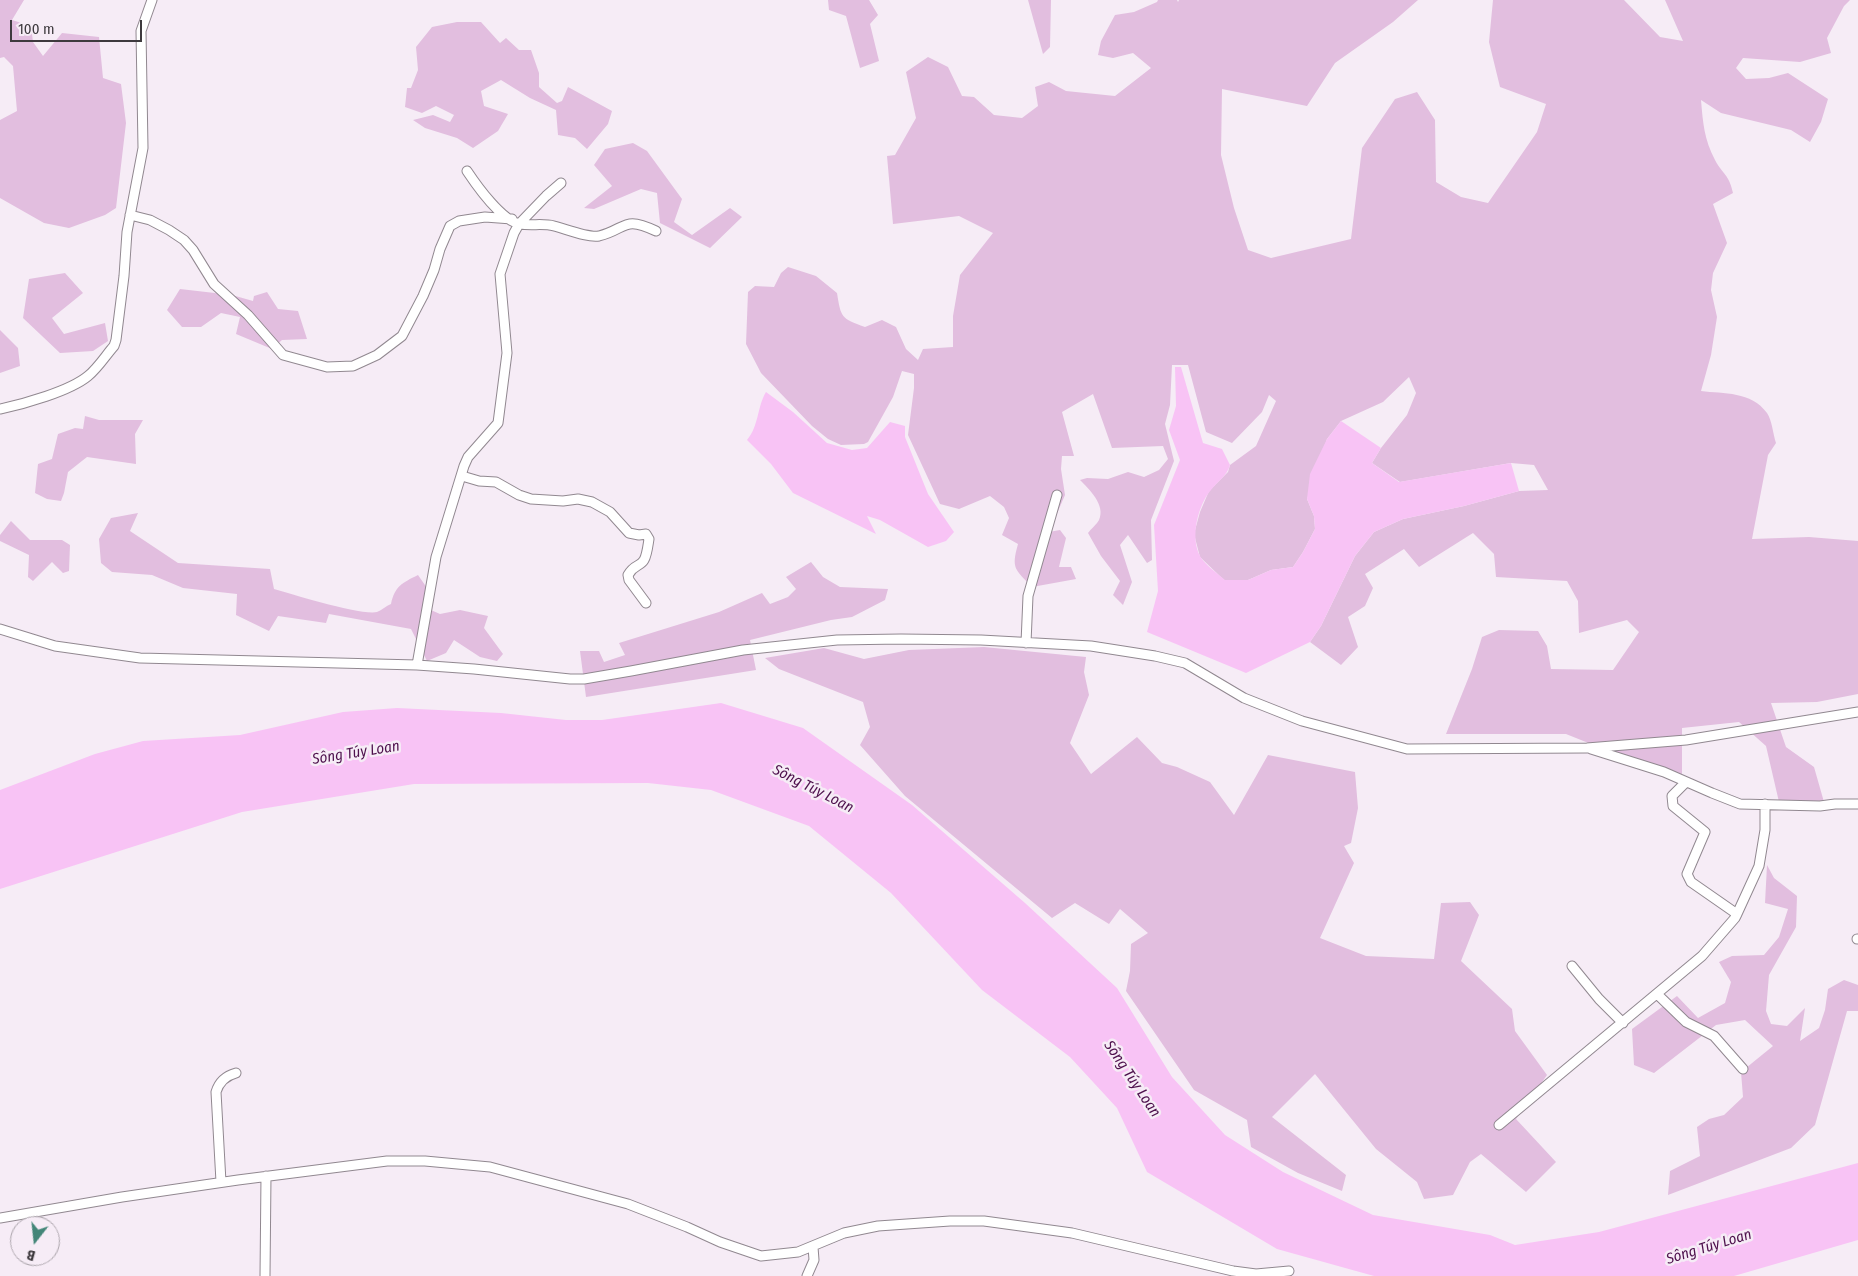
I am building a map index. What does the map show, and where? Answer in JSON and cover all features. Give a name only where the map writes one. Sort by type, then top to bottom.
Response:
[{"type":"street","points":[[0,409],[60,391],[84,379],[114,346],[118,334],[130,215],[143,148],[141,31],[152,0]]},
{"type":"street","points":[[467,171],[502,214],[515,222]]},
{"type":"street","points":[[417,665],[436,557],[468,457],[498,423],[507,353],[500,274],[514,233],[515,222],[561,184]]},
{"type":"street","points":[[130,215],[150,220],[184,240],[193,250],[214,284],[248,315],[283,355],[327,367],[353,366],[377,355],[402,336],[423,296],[450,226],[459,221],[485,218],[548,224],[597,236],[630,223],[645,225],[656,231]]},
{"type":"street","points":[[462,476],[496,482],[519,495],[531,499],[562,501],[578,499],[592,502],[610,512],[629,533],[646,534],[649,539],[645,558],[643,562],[633,567],[628,575],[629,580],[646,603]]},
{"type":"street","points":[[1026,643],[1028,596],[1057,495]]},
{"type":"street","points":[[0,629],[55,646],[140,658],[417,665],[554,678],[584,679],[743,650],[838,640],[901,639],[1091,646],[1155,656],[1185,663],[1244,698],[1302,721],[1407,750],[1587,748],[1686,740],[1858,712]]},
{"type":"street","points":[[1587,748],[1664,772],[1740,804],[1820,806],[1858,804]]},
{"type":"street","points":[[1686,782],[1672,796],[1672,806],[1704,832],[1687,874],[1692,882],[1737,914]]},
{"type":"street","points":[[1499,1125],[1702,956],[1737,914],[1759,866],[1765,830],[1765,804]]},
{"type":"street","points":[[1572,966],[1593,993],[1623,1023]]},
{"type":"street","points":[[1657,994],[1686,1022],[1714,1036],[1743,1069]]},
{"type":"street","points":[[221,1182],[216,1092],[221,1082],[230,1074],[236,1073]]},
{"type":"street","points":[[0,1218],[221,1182],[388,1161],[425,1161],[490,1167],[628,1204],[688,1227],[720,1242],[761,1256],[798,1252],[844,1233],[878,1226],[950,1221],[984,1221],[1072,1233],[1233,1271],[1267,1274],[1289,1272],[1285,1276]]},
{"type":"street","points":[[265,1276],[266,1176]]},
{"type":"street","points":[[807,1276],[814,1260],[813,1247]]},
{"type":"shaded area","points":[[0,0],[24,0],[12,20],[31,26],[33,42],[43,56],[62,33],[99,37],[103,78],[121,84],[126,123],[116,208],[105,215],[69,228],[44,223],[0,198],[0,120],[17,111],[13,66],[4,57],[0,58]]},
{"type":"shaded area","points":[[828,0],[869,0],[878,15],[870,24],[879,61],[860,68],[846,16],[829,10]]},
{"type":"shaded area","points":[[1028,0],[1051,0],[1050,47],[1043,54]]},
{"type":"shaded area","points":[[1158,0],[1177,0],[1178,2],[1179,0],[1418,0],[1393,22],[1335,63],[1307,106],[1222,89],[1221,155],[1234,208],[1248,250],[1271,258],[1351,239],[1362,148],[1395,99],[1417,92],[1435,120],[1436,182],[1461,197],[1488,203],[1537,132],[1546,104],[1500,87],[1489,42],[1493,0],[1624,0],[1660,37],[1683,41],[1665,0],[1850,0],[1844,6],[1827,38],[1831,53],[1800,62],[1743,58],[1736,68],[1746,79],[1769,78],[1788,73],[1828,99],[1821,122],[1810,142],[1791,130],[1721,113],[1701,100],[1703,124],[1708,145],[1718,165],[1728,178],[1733,193],[1713,204],[1727,243],[1713,273],[1711,290],[1717,317],[1711,355],[1701,391],[1728,393],[1745,397],[1761,406],[1769,416],[1776,443],[1768,455],[1752,539],[1809,537],[1858,541],[1858,694],[1817,702],[1771,703],[1786,747],[1814,767],[1824,802],[1779,802],[1766,746],[1739,722],[1682,728],[1682,774],[1611,752],[1566,734],[1446,734],[1472,669],[1482,637],[1499,630],[1538,631],[1547,646],[1551,669],[1613,670],[1639,632],[1627,620],[1579,633],[1578,601],[1567,581],[1496,577],[1494,554],[1473,533],[1419,567],[1404,549],[1365,574],[1373,588],[1365,606],[1348,617],[1358,647],[1341,665],[1310,642],[1321,626],[1355,556],[1374,532],[1403,519],[1464,506],[1519,491],[1548,490],[1534,465],[1511,463],[1400,482],[1372,463],[1381,448],[1407,415],[1416,393],[1409,377],[1383,402],[1341,421],[1327,439],[1307,499],[1314,516],[1315,529],[1293,567],[1271,570],[1248,580],[1225,581],[1200,557],[1194,534],[1200,512],[1209,491],[1228,472],[1230,465],[1256,446],[1276,401],[1269,395],[1262,412],[1232,443],[1206,432],[1188,365],[1172,365],[1170,405],[1165,424],[1174,461],[1151,520],[1152,560],[1147,563],[1128,535],[1120,545],[1132,582],[1123,605],[1113,595],[1120,581],[1101,556],[1088,533],[1097,523],[1101,514],[1096,498],[1080,480],[1087,478],[1108,479],[1128,472],[1144,477],[1159,470],[1168,459],[1163,446],[1112,448],[1093,394],[1062,412],[1074,456],[1062,456],[1061,469],[1065,495],[1049,532],[1060,530],[1066,538],[1059,567],[1071,567],[1076,579],[1032,587],[1016,568],[1015,559],[1018,544],[1002,535],[1009,518],[1004,507],[990,496],[959,509],[940,504],[908,435],[914,374],[902,371],[893,397],[868,442],[864,444],[841,445],[828,439],[812,426],[761,373],[746,344],[748,292],[755,286],[774,287],[781,273],[788,267],[816,276],[837,293],[841,312],[847,319],[865,327],[882,320],[896,327],[906,349],[918,360],[923,349],[953,347],[953,316],[960,275],[993,233],[959,216],[893,224],[887,156],[895,155],[916,118],[906,72],[928,57],[948,67],[962,96],[974,97],[994,115],[1022,118],[1038,106],[1035,87],[1049,82],[1066,91],[1115,96],[1151,68],[1133,53],[1113,58],[1098,55],[1101,41],[1115,15],[1134,12]]},
{"type":"shaded area","points":[[457,22],[481,22],[500,43],[506,38],[519,50],[531,50],[539,73],[539,87],[557,103],[562,101],[568,87],[612,111],[608,124],[587,149],[575,138],[558,135],[556,110],[530,98],[501,80],[481,91],[484,106],[508,114],[498,131],[473,148],[457,138],[425,128],[413,120],[433,115],[450,122],[454,115],[436,106],[422,113],[405,107],[407,88],[411,88],[418,70],[416,47],[432,27]]},
{"type":"shaded area","points":[[633,143],[647,151],[682,199],[674,222],[692,235],[730,208],[742,217],[710,248],[660,223],[657,193],[641,189],[594,209],[584,208],[612,186],[594,165],[605,149]]},
{"type":"shaded area","points":[[65,273],[83,293],[52,318],[64,334],[105,323],[108,341],[93,351],[60,353],[23,318],[29,279]]},
{"type":"shaded area","points":[[180,289],[232,295],[253,301],[254,296],[267,292],[278,309],[298,311],[307,339],[282,340],[272,349],[236,334],[240,317],[221,313],[201,327],[182,327],[167,310]]},
{"type":"shaded area","points":[[0,330],[18,348],[20,366],[0,373]]},
{"type":"shaded area","points":[[85,416],[99,420],[143,420],[135,434],[136,464],[87,457],[68,472],[61,501],[47,499],[35,493],[38,464],[52,459],[58,434],[75,428],[83,429]]},
{"type":"shaded area","points":[[138,513],[130,531],[178,563],[270,569],[274,589],[343,608],[377,612],[391,604],[400,586],[418,575],[427,588],[424,607],[440,614],[460,610],[488,616],[484,628],[503,654],[497,661],[480,657],[454,640],[446,653],[427,661],[411,629],[329,614],[326,623],[278,616],[269,631],[236,615],[237,594],[183,588],[152,575],[112,572],[101,563],[99,539],[111,518]]},
{"type":"shaded area","points":[[11,521],[30,540],[62,540],[70,545],[69,571],[63,573],[52,562],[33,581],[28,577],[29,555],[0,541],[0,535]]},
{"type":"shaded area","points":[[811,562],[823,577],[840,587],[888,589],[885,600],[852,617],[831,620],[750,640],[756,670],[586,697],[580,651],[599,651],[604,662],[625,655],[619,643],[719,612],[762,593],[770,604],[788,597],[796,589],[786,577]]},
{"type":"shaded area","points":[[984,647],[1086,657],[1084,672],[1089,695],[1070,743],[1091,774],[1137,737],[1162,763],[1177,767],[1210,782],[1234,815],[1268,755],[1355,772],[1358,808],[1351,843],[1344,846],[1354,863],[1320,938],[1366,956],[1434,959],[1441,903],[1470,902],[1479,915],[1461,961],[1512,1009],[1515,1031],[1547,1075],[1516,1119],[1556,1162],[1526,1192],[1481,1154],[1470,1162],[1453,1195],[1424,1199],[1417,1182],[1376,1149],[1315,1074],[1272,1117],[1346,1175],[1342,1191],[1298,1173],[1251,1147],[1247,1120],[1194,1090],[1126,991],[1130,971],[1131,944],[1148,933],[1120,909],[1109,924],[1075,903],[1052,918],[905,796],[860,745],[870,727],[863,702],[779,669],[765,658],[824,648],[864,659],[909,650]]},
{"type":"shaded area","points":[[1767,865],[1774,878],[1797,896],[1796,927],[1769,975],[1766,1011],[1771,1024],[1787,1026],[1805,1008],[1800,1041],[1819,1028],[1825,1010],[1828,989],[1844,980],[1858,985],[1858,1011],[1847,1011],[1815,1125],[1791,1148],[1668,1195],[1670,1171],[1700,1156],[1697,1127],[1709,1119],[1724,1115],[1743,1097],[1741,1072],[1773,1046],[1745,1020],[1716,1025],[1654,1073],[1634,1065],[1632,1029],[1677,996],[1698,1018],[1725,1003],[1731,982],[1719,962],[1732,956],[1764,955],[1779,937],[1788,909],[1765,903]]},
{"type":"water","points":[[1175,367],[1181,367],[1203,443],[1222,449],[1230,465],[1227,472],[1206,496],[1199,512],[1196,531],[1197,548],[1200,556],[1225,580],[1248,580],[1271,570],[1293,567],[1315,529],[1314,516],[1307,499],[1310,474],[1327,439],[1341,421],[1381,448],[1372,463],[1399,482],[1511,463],[1519,491],[1464,506],[1403,519],[1374,532],[1355,556],[1321,626],[1310,642],[1246,673],[1147,632],[1158,591],[1154,525],[1180,460],[1169,430],[1176,406]]},
{"type":"water","points":[[766,392],[793,412],[827,443],[852,450],[867,448],[890,422],[905,426],[905,437],[928,494],[954,532],[946,541],[928,547],[880,520],[867,516],[876,534],[793,493],[771,464],[747,440],[754,429]]},
{"type":"water","name":"Sông Túy Loan","points":[[721,703],[803,728],[912,805],[1025,903],[1117,988],[1172,1077],[1225,1135],[1283,1172],[1373,1215],[1490,1235],[1515,1245],[1599,1232],[1858,1163],[1858,1240],[1734,1276],[1374,1276],[1277,1249],[1147,1172],[1117,1108],[1070,1057],[982,990],[891,893],[809,826],[711,790],[648,783],[414,784],[242,812],[0,889],[0,790],[95,754],[143,741],[240,735],[343,712],[397,708],[501,713],[566,720],[602,720]]}]
